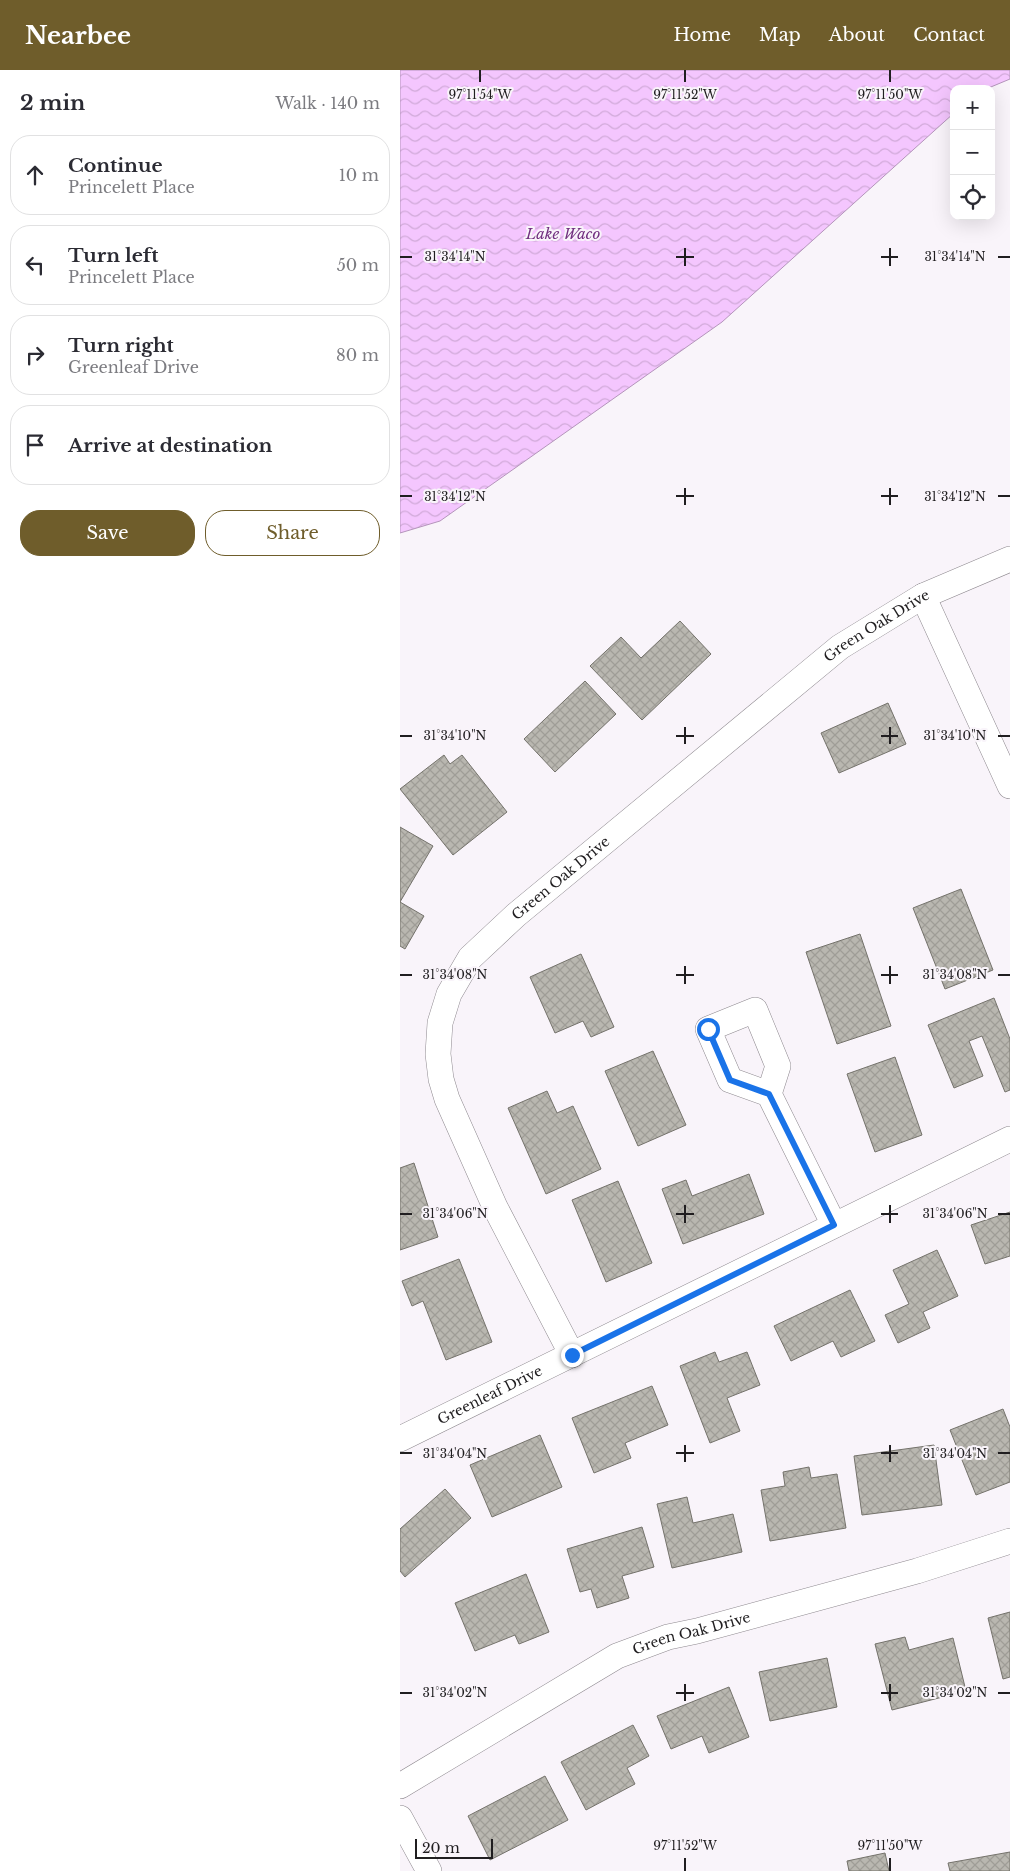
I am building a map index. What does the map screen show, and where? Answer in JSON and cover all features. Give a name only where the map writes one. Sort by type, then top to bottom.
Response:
[{"type":"street","name":"Green Oak Drive","points":[[572,1355],[495,1207],[447,1099],[441,1079],[438,1054],[440,1023],[449,994],[470,958],[516,915],[840,647],[923,596],[1010,559]]},
{"type":"street","points":[[923,596],[1010,786]]},
{"type":"street","points":[[769,1094],[834,1225]]},
{"type":"street","name":"Greenleaf Drive","points":[[400,1439],[1010,1139]]},
{"type":"street","name":"Green Oak Drive","points":[[400,1786],[617,1656],[668,1637],[697,1631],[917,1571],[1010,1541]]},
{"type":"street","points":[[400,1818],[429,1871]]},
{"type":"water","name":"Lake Waco","points":[[400,70],[1010,70],[1010,79],[995,85],[950,85],[950,117],[722,322],[440,521],[400,533]]},
{"type":"building","points":[[680,621],[711,654],[642,720],[590,666],[621,637],[641,658]]},
{"type":"building","points":[[585,681],[616,714],[555,772],[524,739]]},
{"type":"building","points":[[888,703],[906,744],[839,773],[821,733]]},
{"type":"building","points":[[444,755],[450,764],[462,755],[507,812],[453,855],[400,789]]},
{"type":"building","points":[[400,827],[433,846],[400,902]]},
{"type":"building","points":[[961,889],[993,970],[945,989],[913,908]]},
{"type":"building","points":[[400,902],[424,916],[405,949],[400,946]]},
{"type":"building","points":[[860,934],[891,1026],[837,1044],[806,952]]},
{"type":"building","points":[[581,954],[614,1027],[591,1037],[583,1021],[555,1033],[530,977]]},
{"type":"building","points":[[994,998],[1010,1039],[1010,1090],[1005,1092],[982,1036],[969,1041],[983,1076],[954,1088],[928,1025]]},
{"type":"building","points":[[653,1051],[686,1125],[638,1146],[605,1071]]},
{"type":"building","points":[[895,1057],[922,1135],[875,1152],[847,1074]]},
{"type":"building","points":[[547,1091],[557,1113],[573,1106],[601,1169],[546,1194],[508,1108]]},
{"type":"building","points":[[414,1163],[438,1237],[400,1250],[400,1168]]},
{"type":"building","points":[[749,1174],[764,1214],[683,1244],[662,1189],[686,1180],[692,1196]]},
{"type":"building","points":[[618,1181],[652,1263],[606,1282],[572,1200]]},
{"type":"building","points":[[1010,1212],[1010,1256],[985,1264],[971,1225]]},
{"type":"building","points":[[937,1250],[958,1296],[923,1312],[930,1328],[898,1343],[885,1315],[909,1304],[893,1270]]},
{"type":"building","points":[[459,1259],[492,1342],[446,1360],[423,1301],[412,1306],[402,1281]]},
{"type":"building","points":[[850,1290],[875,1341],[841,1357],[833,1341],[791,1361],[774,1326]]},
{"type":"building","points":[[715,1352],[719,1362],[747,1352],[760,1385],[727,1398],[740,1431],[710,1443],[680,1366]]},
{"type":"building","points":[[652,1386],[668,1425],[625,1443],[631,1458],[594,1473],[572,1418]]},
{"type":"building","points":[[1003,1409],[1010,1427],[1010,1482],[976,1495],[950,1430]]},
{"type":"building","points":[[540,1435],[562,1487],[492,1517],[470,1465]]},
{"type":"building","points":[[934,1445],[942,1505],[862,1515],[854,1456]]},
{"type":"building","points":[[809,1467],[811,1478],[837,1474],[846,1528],[770,1541],[761,1490],[785,1486],[783,1472]]},
{"type":"building","points":[[445,1489],[471,1518],[405,1577],[400,1571],[400,1529]]},
{"type":"building","points":[[687,1497],[693,1523],[733,1514],[742,1552],[672,1568],[657,1504]]},
{"type":"building","points":[[642,1527],[654,1567],[622,1576],[629,1598],[597,1608],[591,1589],[580,1592],[567,1549]]},
{"type":"building","points":[[526,1574],[549,1632],[519,1644],[515,1635],[475,1651],[455,1603]]},
{"type":"building","points":[[1010,1612],[1010,1677],[1003,1679],[988,1618]]},
{"type":"building","points":[[905,1637],[909,1650],[953,1638],[966,1691],[892,1710],[875,1644]]},
{"type":"building","points":[[827,1658],[837,1707],[770,1721],[759,1672]]},
{"type":"building","points":[[729,1687],[749,1737],[709,1753],[702,1736],[671,1749],[657,1716]]},
{"type":"building","points":[[633,1725],[649,1756],[627,1768],[635,1784],[586,1810],[561,1762]]},
{"type":"building","points":[[545,1776],[568,1820],[490,1860],[468,1816]]},
{"type":"building","points":[[1010,1852],[1010,1871],[950,1871],[948,1863]]},
{"type":"building","points":[[885,1853],[889,1871],[849,1871],[847,1861]]},
{"type":"route","points":[[572,1355],[834,1225],[769,1094],[730,1080],[708,1029]]}]
